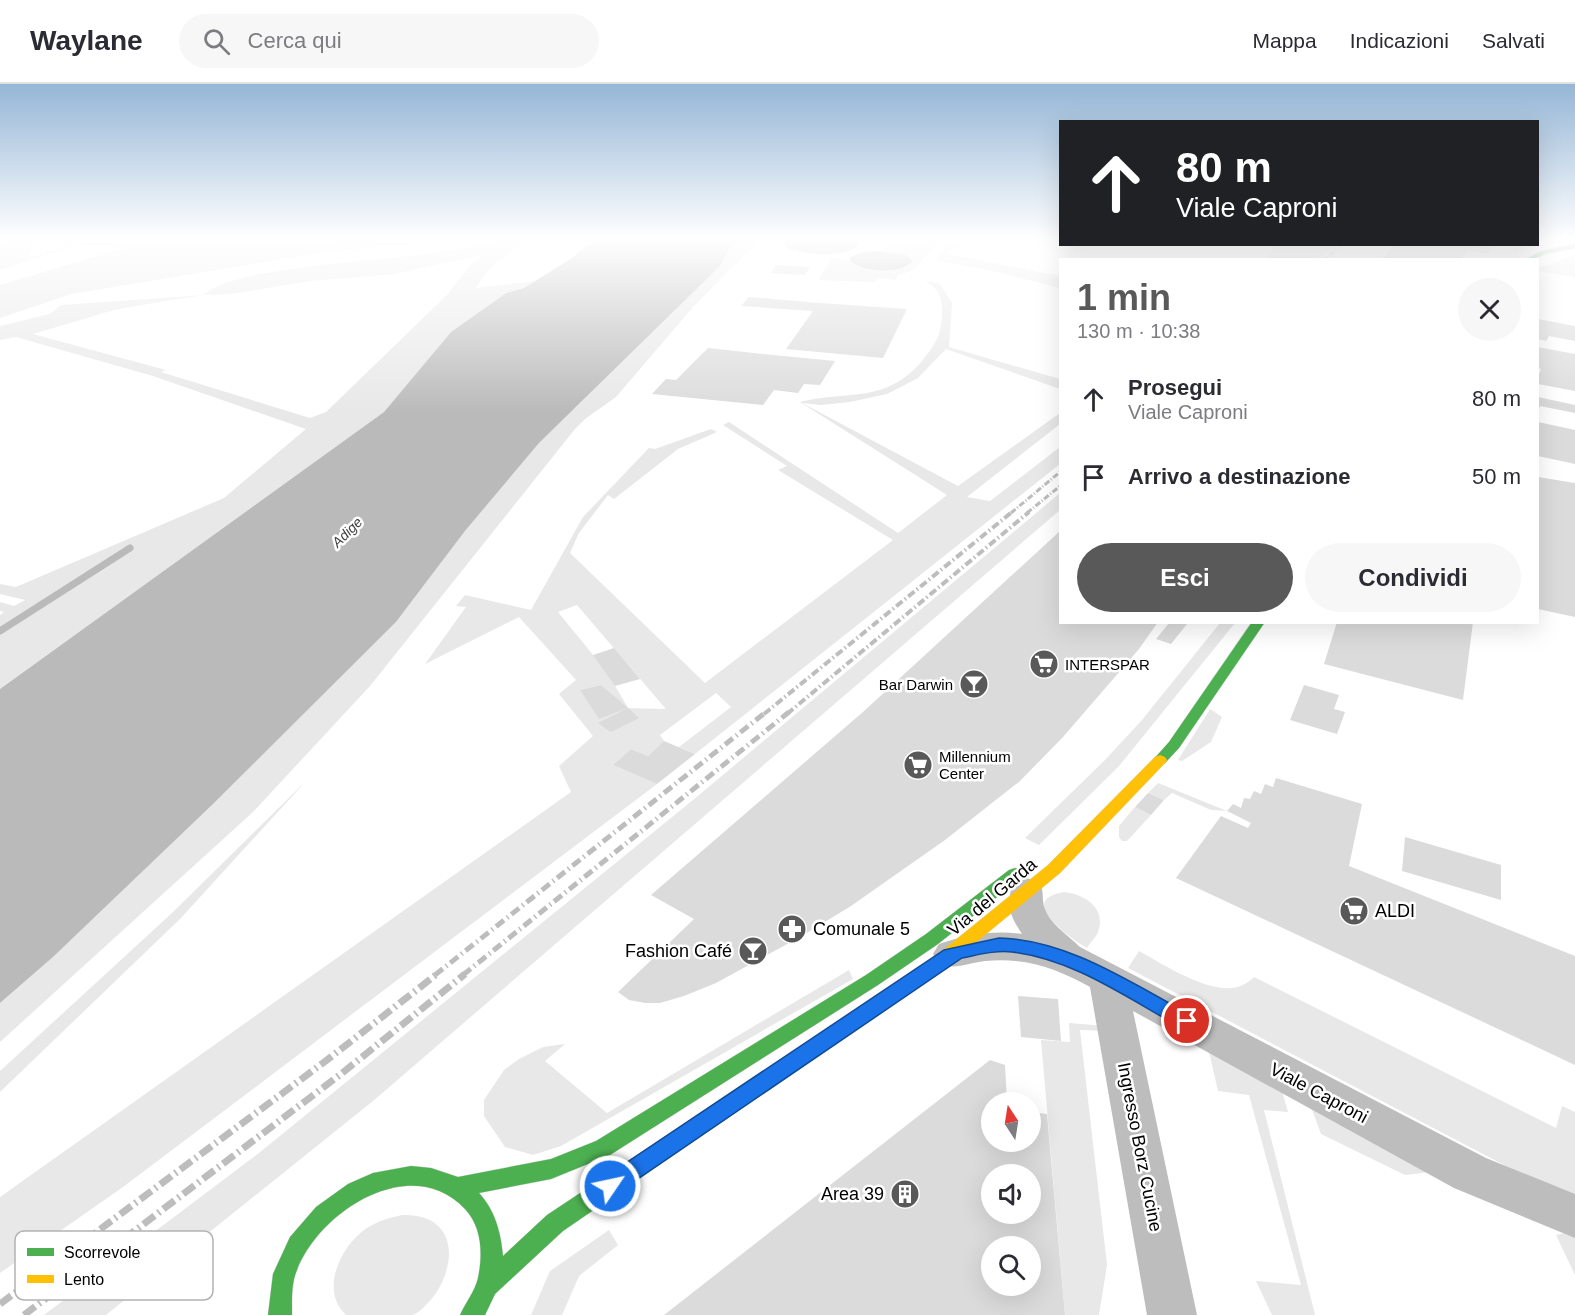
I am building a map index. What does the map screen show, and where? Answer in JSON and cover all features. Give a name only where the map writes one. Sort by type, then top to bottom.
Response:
[{"type":"main road","name":"Via del Garda","points":[[459,1187],[551,1168],[603,1148],[872,980],[1027,878],[1053,869],[1128,795],[1174,745],[1258,624]]},
{"type":"main road","name":"Via del Garda","points":[[487,1286],[555,1223],[951,955],[1027,878]]},
{"type":"main road","name":"Via del Garda","points":[[280,1315],[280,1294],[289,1262],[308,1232],[333,1206],[363,1188],[393,1178],[423,1176],[459,1187],[478,1204],[490,1227],[493,1255],[487,1286],[472,1315]]},
{"type":"street","name":"Viale Caproni","points":[[1027,878],[1026,902],[1034,924],[1069,958]]},
{"type":"street","name":"Viale Caproni","points":[[951,955],[972,949],[1006,945],[1069,958],[1470,1173],[1575,1216]]},
{"type":"street","name":"Ingresso Borz Cucine","points":[[1107,978],[1172,1315]]},
{"type":"shaded area","points":[[0,297],[61,297],[0,318]]},
{"type":"shaded area","points":[[188,297],[114,310],[33,334],[166,370],[161,372],[310,418],[326,412],[444,297],[500,297],[451,332],[384,412],[0,689],[0,615],[4,612],[0,611],[0,602],[14,606],[25,600],[0,594],[0,584],[16,587],[224,498],[306,429],[153,376],[16,337],[0,340],[0,326],[50,314],[61,305]]},
{"type":"shaded area","points":[[688,297],[702,297],[616,397],[575,429],[370,686],[253,812],[0,1042],[0,1003],[53,957],[212,805],[396,622],[465,531],[539,443]]},
{"type":"shaded area","points":[[940,297],[948,297],[952,303],[949,347],[1059,379],[1059,389],[946,349],[918,378],[887,394],[850,402],[821,405],[802,403],[958,486],[1059,414],[1059,425],[967,497],[990,501],[1059,448],[1059,465],[695,754],[679,747],[731,707],[716,693],[660,735],[664,741],[648,756],[631,749],[613,765],[657,784],[123,1187],[60,1231],[15,1231],[15,1263],[0,1273],[0,1197],[571,792],[559,766],[593,736],[559,694],[576,680],[519,617],[425,664],[466,607],[456,606],[465,595],[531,610],[583,517],[649,448],[655,449],[711,429],[717,432],[678,449],[614,499],[608,495],[579,533],[570,553],[705,683],[893,540],[778,470],[787,466],[723,425],[729,422],[898,533],[947,495],[800,402],[880,390],[908,375],[922,361],[936,340],[941,323]],"holes":[[[577,605],[665,708],[628,708],[607,672],[558,612]],[[601,685],[627,708],[599,718],[581,690]]]},
{"type":"shaded area","points":[[1059,494],[1059,511],[373,1101],[211,1231],[155,1231],[259,1153],[693,800]]},
{"type":"shaded area","points":[[1219,624],[1234,624],[1119,766],[1039,845],[1025,838],[1105,760],[1142,720]]},
{"type":"shaded area","points":[[1210,709],[1222,717],[1211,742],[1182,761],[1178,760]]},
{"type":"shaded area","points":[[307,780],[181,918],[0,1092],[0,1071],[172,913]]},
{"type":"shaded area","points":[[1158,783],[1227,811],[1211,810],[1172,793],[1164,800],[1148,793]]},
{"type":"shaded area","points":[[1135,807],[1151,815],[1127,841],[1122,841],[1119,837],[1119,826]]},
{"type":"shaded area","points":[[1064,892],[1086,899],[1096,909],[1099,916],[1098,932],[1087,948],[1059,928],[1045,911],[1045,903],[1050,896]]},
{"type":"shaded area","points":[[1139,951],[1204,984],[1231,988],[1243,985],[1254,977],[1556,1128],[1562,1106],[1575,1112],[1575,1198],[1544,1186],[1128,968]]},
{"type":"shaded area","points":[[849,970],[853,979],[561,1146],[533,1155],[505,1147],[484,1116],[484,1100],[504,1070],[519,1059],[543,1047],[565,1044],[545,1061],[607,1113]]},
{"type":"shaded area","points":[[1069,1023],[1105,1026],[1106,1031],[1080,1030],[1107,1265],[1099,1315],[1065,1315],[1041,1040],[1070,1042]]},
{"type":"shaded area","points":[[1208,1047],[1281,1087],[1288,1112],[1264,1110],[1315,1315],[1272,1315],[1256,1281],[1301,1285],[1249,1095],[1218,1091]]},
{"type":"shaded area","points":[[1310,1104],[1439,1171],[1405,1175],[1321,1134]]},
{"type":"shaded area","points":[[402,1215],[418,1216],[430,1220],[441,1229],[446,1238],[449,1258],[439,1289],[424,1308],[412,1315],[346,1315],[338,1305],[334,1293],[334,1281],[342,1256],[349,1245],[367,1228],[375,1223]]},
{"type":"shaded area","points":[[609,1230],[618,1245],[579,1276],[562,1315],[531,1315],[550,1271]]},
{"type":"shaded area","points":[[1564,1233],[1575,1237],[1575,1275],[1556,1235]]},
{"type":"shaded area","points":[[64,1300],[125,1300],[106,1315],[44,1315]]},
{"type":"water","name":"Adige","points":[[500,297],[688,297],[539,443],[465,531],[396,622],[212,805],[53,957],[0,1003],[0,689],[384,412],[451,332]]},
{"type":"building","points":[[749,297],[754,297],[907,309],[883,358],[786,349],[813,311],[741,306]]},
{"type":"building","points":[[1539,319],[1575,326],[1575,341],[1549,336],[1546,341],[1539,339]]},
{"type":"building","points":[[1539,347],[1575,354],[1575,391],[1539,384],[1541,369],[1539,368]]},
{"type":"building","points":[[708,348],[835,361],[820,385],[804,384],[798,393],[774,390],[763,405],[652,394],[666,379],[676,380]]},
{"type":"building","points":[[1539,397],[1575,405],[1575,413],[1540,406],[1539,408]]},
{"type":"building","points":[[1539,422],[1575,430],[1575,464],[1539,456]]},
{"type":"building","points":[[1539,477],[1575,483],[1575,617],[1539,609]]},
{"type":"building","name":"Millennium Center","points":[[1059,532],[1059,624],[1157,624],[1139,649],[1063,737],[1020,781],[945,840],[851,906],[716,983],[684,996],[660,1003],[645,1003],[629,1000],[618,992],[694,919],[651,895],[863,712]]},
{"type":"building","points":[[1168,624],[1187,624],[1171,644],[1156,639]]},
{"type":"building","points":[[1336,624],[1473,624],[1463,700],[1324,664]]},
{"type":"building","points":[[614,648],[640,679],[615,686],[593,655]]},
{"type":"building","points":[[601,685],[628,708],[599,719],[580,690]]},
{"type":"building","points":[[1304,685],[1339,695],[1334,709],[1345,712],[1337,734],[1290,720]]},
{"type":"building","points":[[628,708],[639,718],[611,732],[598,723]]},
{"type":"building","points":[[664,741],[695,754],[657,784],[613,765],[631,749],[648,756]]},
{"type":"building","name":"ALDI","points":[[1276,778],[1362,804],[1349,866],[1575,956],[1575,1065],[1176,878],[1221,816],[1248,828],[1251,823],[1227,811],[1233,804],[1241,808],[1244,798],[1250,799],[1254,791],[1261,794],[1265,784],[1273,787]]},
{"type":"building","points":[[1148,793],[1164,800],[1151,815],[1135,807]]},
{"type":"building","points":[[1405,837],[1501,865],[1501,900],[1402,871]]},
{"type":"building","points":[[1018,996],[1058,999],[1061,1041],[1021,1037]]},
{"type":"building","name":"Area 39","points":[[990,1060],[1005,1065],[1006,1092],[981,1092],[981,1152],[1041,1152],[1041,1113],[1047,1114],[1065,1315],[664,1315]]},
{"type":"waterway","points":[[0,631],[130,548]]},
{"type":"railway","points":[[1011,513],[1059,473]]},
{"type":"railway","points":[[1027,513],[1059,487]]},
{"type":"railway","points":[[764,714],[1012,512]]},
{"type":"railway","points":[[787,714],[1029,512]]},
{"type":"railway","points":[[435,975],[766,712]]},
{"type":"railway","points":[[463,975],[789,712]]},
{"type":"railway","points":[[98,1231],[327,1060],[437,974]]},
{"type":"railway","points":[[134,1231],[341,1074],[465,974]]},
{"type":"railway","points":[[0,1304],[15,1293]]},
{"type":"railway","points":[[24,1315],[44,1300]]},
{"type":"traffic: fast","points":[[1160,760],[1174,745],[1258,624]]},
{"type":"traffic: fast","points":[[459,1187],[551,1169],[603,1148],[872,980],[932,939],[1015,874]]},
{"type":"traffic: fast","points":[[487,1286],[555,1223],[933,968]]},
{"type":"traffic: fast","points":[[280,1315],[286,1267],[298,1244],[323,1215],[356,1191],[373,1183],[411,1176],[431,1178],[449,1184],[464,1193],[477,1206],[486,1221],[491,1239],[492,1258],[486,1288],[472,1315]]},
{"type":"traffic: slow","points":[[933,968],[1054,869],[1160,760]]},
{"type":"place","name":"INTERSPAR","points":[[1044,664]]},
{"type":"place","name":"Bar Darwin","points":[[974,684]]},
{"type":"place","name":"Millennium Center","points":[[918,765]]},
{"type":"place","name":"ALDI","points":[[1354,911]]},
{"type":"place","name":"Comunale 5","points":[[792,929]]},
{"type":"place","name":"Fashion Café","points":[[753,951]]},
{"type":"place","name":"Area 39","points":[[905,1194]]},
{"type":"route","points":[[610,1186],[951,955],[962,951],[1012,945],[1069,958],[1187,1021]]}]
